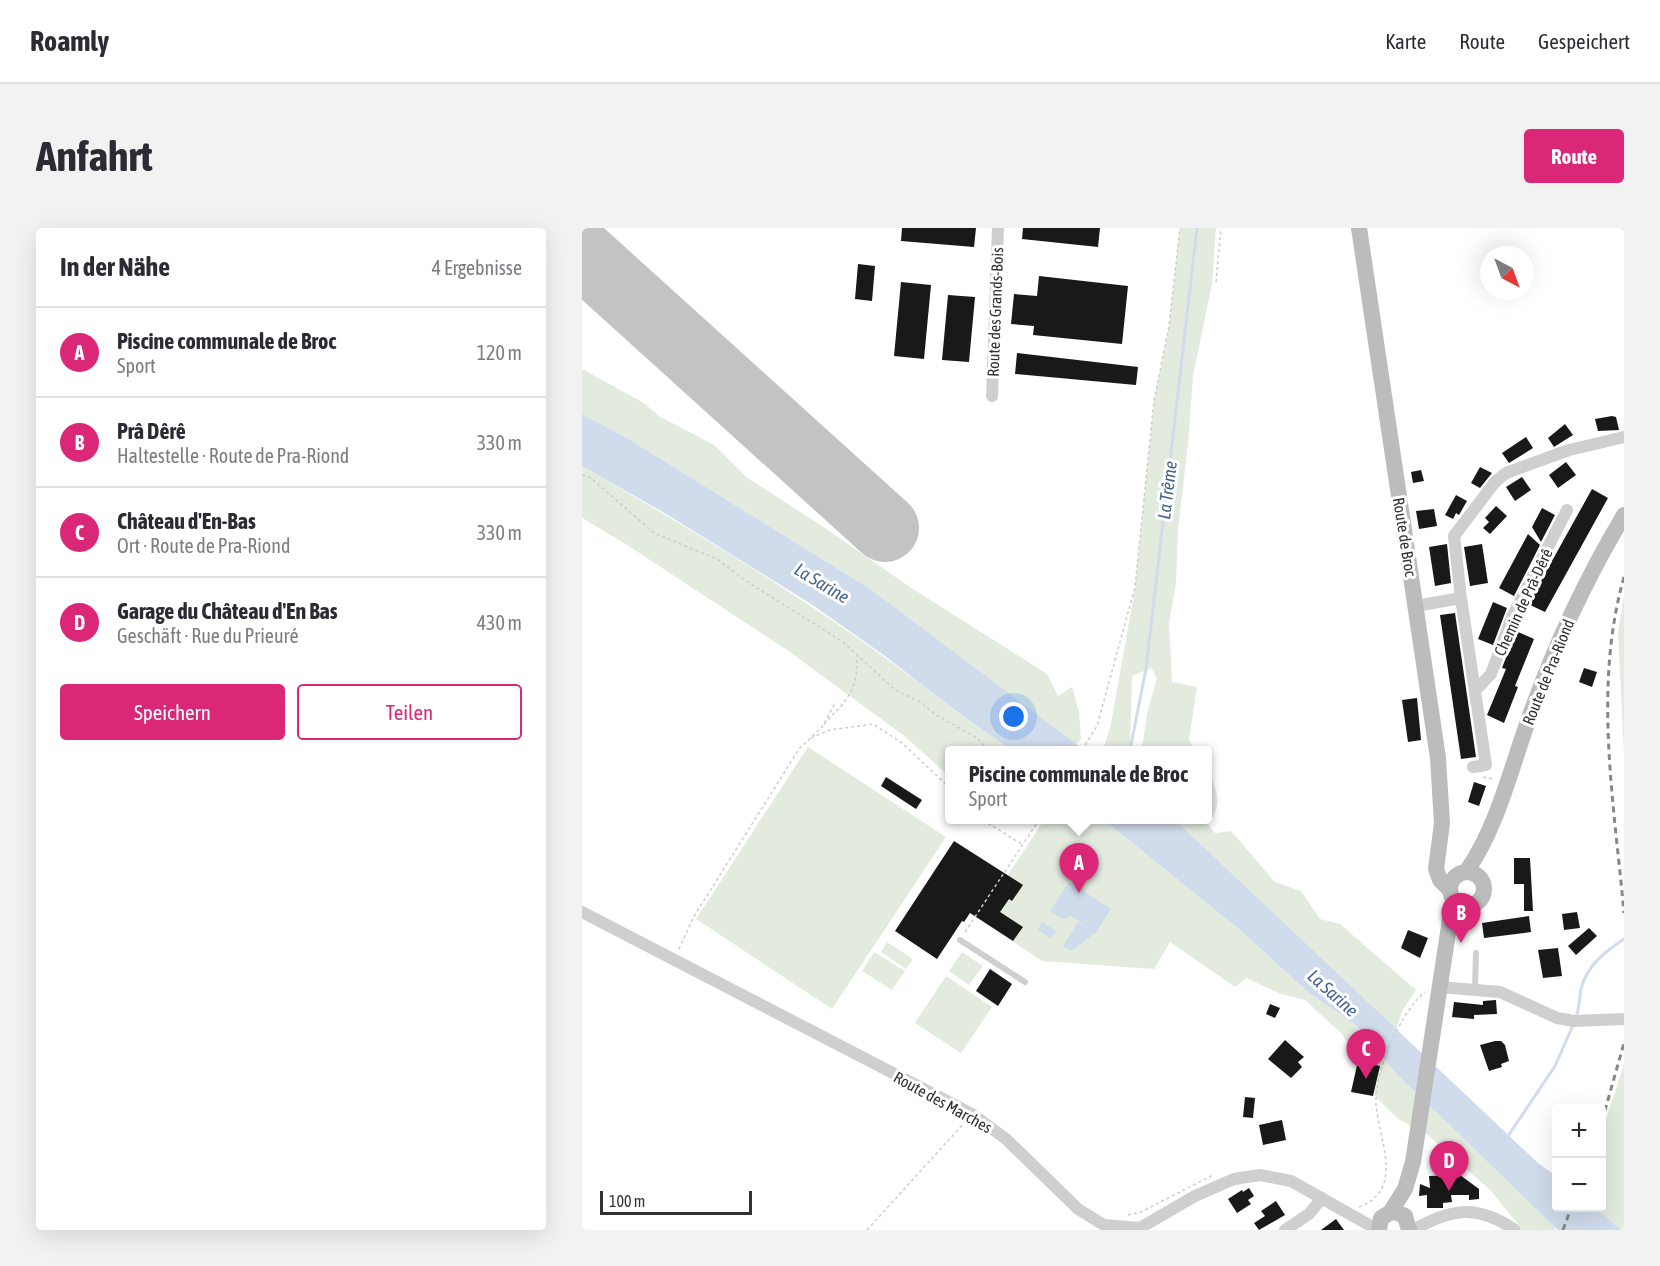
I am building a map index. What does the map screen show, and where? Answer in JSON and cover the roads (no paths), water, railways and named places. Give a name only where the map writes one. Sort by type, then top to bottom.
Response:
[{"type":"main road","name":"Route de Broc","points":[[1359,228],[1440,781],[1440,846],[1436,869],[1440,880],[1458,899]]},
{"type":"main road","name":"Route de Pra-Riond","points":[[1458,899],[1478,902],[1483,895],[1481,879],[1487,834],[1553,654],[1590,575],[1624,515]]},
{"type":"main road","name":"Route de Pra-Riond","points":[[1399,1223],[1418,1137],[1439,987],[1458,899],[1452,881],[1462,872],[1487,834]]},
{"type":"main road","points":[[1440,846],[1446,864],[1462,872],[1476,874],[1481,879]]},
{"type":"street","name":"Route des Grands-Bois","points":[[992,396],[998,228]]},
{"type":"street","name":"Chemin de Prâ-Dêrê","points":[[1473,767],[1485,765],[1454,536],[1498,479],[1512,470],[1624,437]]},
{"type":"street","name":"Chemin de Prâ-Dêrê","points":[[1475,691],[1491,674],[1512,617],[1567,510]]},
{"type":"street","points":[[1416,606],[1461,598]]},
{"type":"street","name":"Route des Marches","points":[[582,912],[973,1111],[1006,1139],[1078,1209],[1104,1225],[1140,1229],[1195,1196],[1234,1179],[1260,1175],[1291,1181],[1354,1215],[1399,1223]]},
{"type":"street","points":[[1439,987],[1475,988],[1507,994],[1557,1018],[1574,1022],[1624,1019]]},
{"type":"street","points":[[1285,1230],[1309,1214],[1322,1198]]},
{"type":"street","points":[[1399,1223],[1467,1211],[1494,1217],[1515,1230]]},
{"type":"lane","points":[[960,940],[1025,982]]},
{"type":"lane","points":[[1475,988],[1476,952]]},
{"type":"water","name":"La Sarine","points":[[582,414],[627,438],[872,590],[1079,746],[1006,746],[811,604],[666,514],[582,466]]},
{"type":"water","name":"La Sarine","points":[[1109,824],[1179,824],[1538,1163],[1552,1173],[1552,1212],[1601,1212],[1621,1230],[1558,1230],[1392,1069],[1375,1045],[1353,1023],[1309,993],[1240,930]]},
{"type":"water","points":[[1069,882],[1111,909],[1096,932],[1071,951],[1063,946],[1078,922],[1091,929],[1071,916],[1063,919],[1050,911]]},
{"type":"water","points":[[1042,922],[1056,931],[1051,938],[1038,930]]},
{"type":"waterway","name":"La Trême","points":[[1131,746],[1146,669],[1197,228]]},
{"type":"waterway","points":[[1576,1017],[1581,989],[1592,966],[1624,939]]},
{"type":"waterway","points":[[1506,1139],[1555,1066],[1574,1023]]},
{"type":"railway","points":[[1624,577],[1615,618],[1608,702],[1611,787],[1624,913]]},
{"type":"railway","points":[[1606,1107],[1624,1043]]},
{"type":"railway","points":[[1563,1230],[1570,1212]]},
{"type":"place","name":"Piscine communale de Broc","points":[[1079,893]]},
{"type":"place","name":"Prâ Dêrê","points":[[1461,943]]},
{"type":"place","name":"Château d'En-Bas","points":[[1366,1079]]},
{"type":"place","name":"Garage du Château d'En Bas","points":[[1449,1191]]}]
